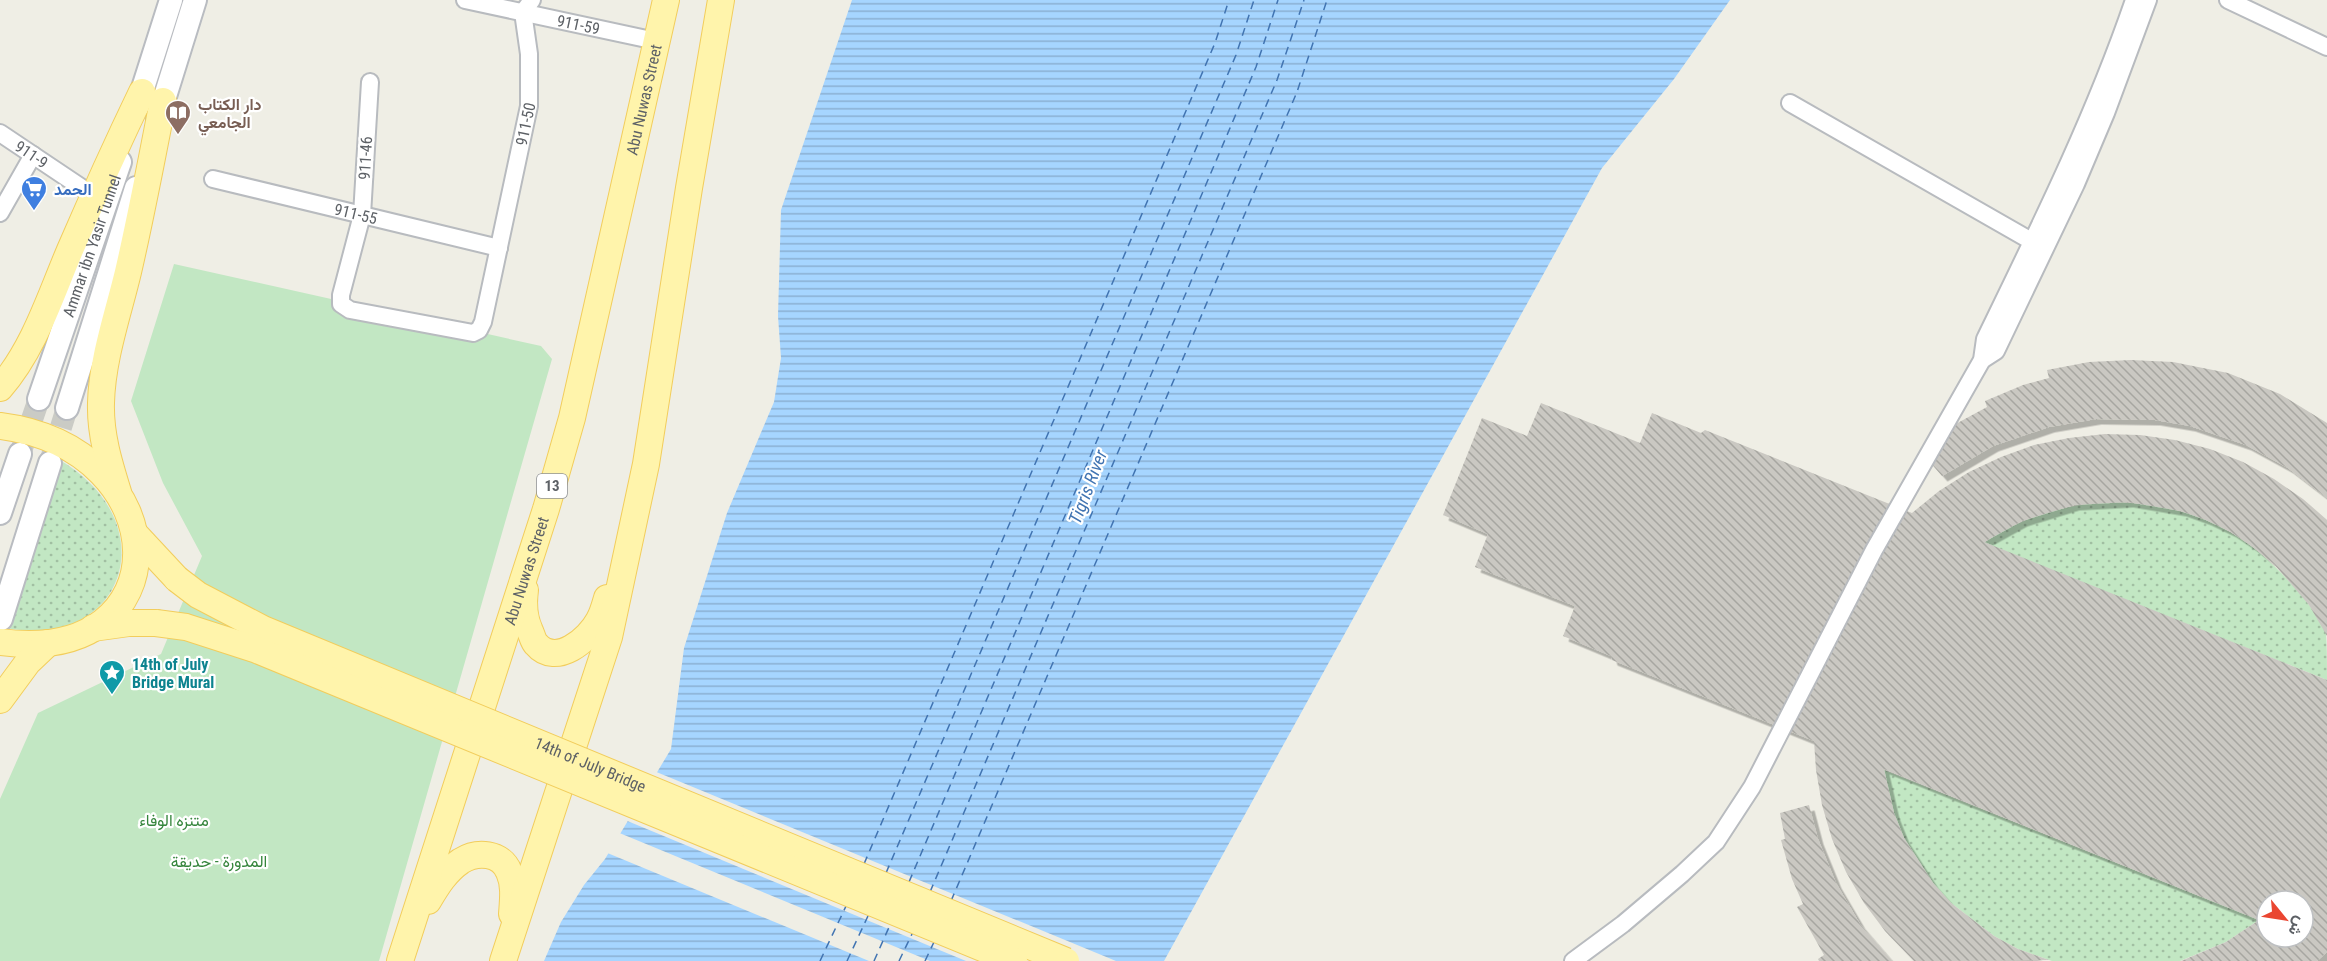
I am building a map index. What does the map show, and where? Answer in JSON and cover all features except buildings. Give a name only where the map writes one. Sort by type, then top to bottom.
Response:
[{"type":"main road","points":[[0,388],[16,369],[30,344],[94,195],[153,97],[195,0]]},
{"type":"main road","name":"Abu Nuwas Street","points":[[402,961],[546,509],[572,418],[666,0]]},
{"type":"main road","points":[[501,961],[609,637],[646,464],[721,0]]},
{"type":"main road","points":[[50,464],[1,630],[16,644],[48,643],[93,628],[116,608],[132,581],[136,566],[136,535],[132,520],[118,492],[104,444],[101,402],[104,375],[131,259],[168,2]]},
{"type":"main road","name":"Ammar ibn Yasir Tunnel","points":[[39,399],[106,203],[153,97]]},
{"type":"main road","name":"Ammar ibn Yasir Tunnel","points":[[67,408],[153,97]]},
{"type":"main road","points":[[0,426],[26,430],[57,442],[97,469],[118,492]]},
{"type":"main road","points":[[0,513],[20,454]]},
{"type":"main road","points":[[546,509],[531,559],[523,603],[527,624],[536,644],[549,652],[564,652],[580,642],[599,621],[621,559],[646,464]]},
{"type":"main road","name":"14th of July Bridge","points":[[136,535],[177,579],[198,595],[263,629],[1066,961]]},
{"type":"main road","name":"14th of July Bridge","points":[[93,628],[129,623],[156,623],[186,627],[257,650],[1014,961]]},
{"type":"main road","points":[[0,700],[28,662],[48,643]]},
{"type":"main road","points":[[402,961],[423,908],[441,878],[461,861],[477,854],[490,855],[502,861],[509,872],[514,896],[511,922],[501,961]]},
{"type":"street","name":"911-59","points":[[465,0],[527,6],[656,41]]},
{"type":"street","points":[[1573,961],[1623,924],[1716,842],[1746,796],[1874,550],[1982,360],[1996,351],[2134,0]]},
{"type":"street","points":[[2039,245],[2106,113],[2148,0]]},
{"type":"street","points":[[2228,0],[2327,47]]},
{"type":"street","name":"911-50","points":[[341,304],[350,310],[473,333],[479,330],[483,322],[529,106],[527,6]]},
{"type":"street","name":"911-46","points":[[341,304],[341,295],[362,215],[370,82]]},
{"type":"street","points":[[1790,103],[2039,245]]},
{"type":"street","name":"911-9","points":[[0,133],[94,195]]},
{"type":"street","points":[[0,213],[33,155]]},
{"type":"street","name":"911-55","points":[[213,179],[499,248]]},
{"type":"green space","points":[[174,264],[541,346],[552,359],[379,961],[0,961],[0,799],[38,713],[161,654],[202,556],[163,483],[131,401]]},
{"type":"green space","points":[[56,458],[91,484],[112,514],[121,545],[118,574],[105,600],[81,620],[48,630],[6,628]]},
{"type":"green space","points":[[2101,502],[2131,503],[2185,513],[2209,521],[2254,548],[2295,588],[2320,622],[2326,634],[2327,680],[1984,543],[2011,527],[2040,515]]},
{"type":"green space","points":[[1884,770],[2255,918],[2255,923],[2226,942],[2180,961],[2052,961],[2018,949],[1994,936],[1951,903],[1933,883],[1904,838],[1894,813]]},
{"type":"water","name":"Tigris River","points":[[852,0],[1730,0],[1674,79],[1602,168],[1164,961],[544,961],[561,922],[584,885],[605,859],[671,749],[684,648],[727,513],[774,402],[781,358],[778,316],[781,210]]},
{"type":"pier","points":[[654,771],[1116,961],[966,961],[625,820]]},
{"type":"pier","points":[[617,832],[930,961],[869,961],[605,852]]},
{"type":"ferry route","points":[[864,864],[1215,43],[1229,0]]},
{"type":"ferry route","points":[[886,873],[1236,55],[1254,0]]},
{"type":"ferry route","points":[[909,882],[1256,67],[1278,0]]},
{"type":"ferry route","points":[[930,892],[1277,80],[1304,0]]},
{"type":"ferry route","points":[[951,901],[1297,92],[1327,0]]},
{"type":"ferry route","points":[[820,961],[847,904]]},
{"type":"ferry route","points":[[847,961],[868,916]]},
{"type":"ferry route","points":[[874,961],[890,925]]},
{"type":"ferry route","points":[[899,961],[913,932]]},
{"type":"ferry route","points":[[925,961],[934,942]]},
{"type":"tunnel","points":[[21,451],[39,399]]},
{"type":"tunnel","points":[[51,459],[67,408]]},
{"type":"place","name":"دار الكتاب الجامعي","points":[[178,136]]},
{"type":"place","name":"الحمد","points":[[34,212]]},
{"type":"place","name":"14th of July Bridge Mural","points":[[112,696]]},
{"type":"park label","name":"متنزه الوفاء","points":[[174,820]]},
{"type":"park label","name":"المدورة - حديقة","points":[[219,861]]}]
